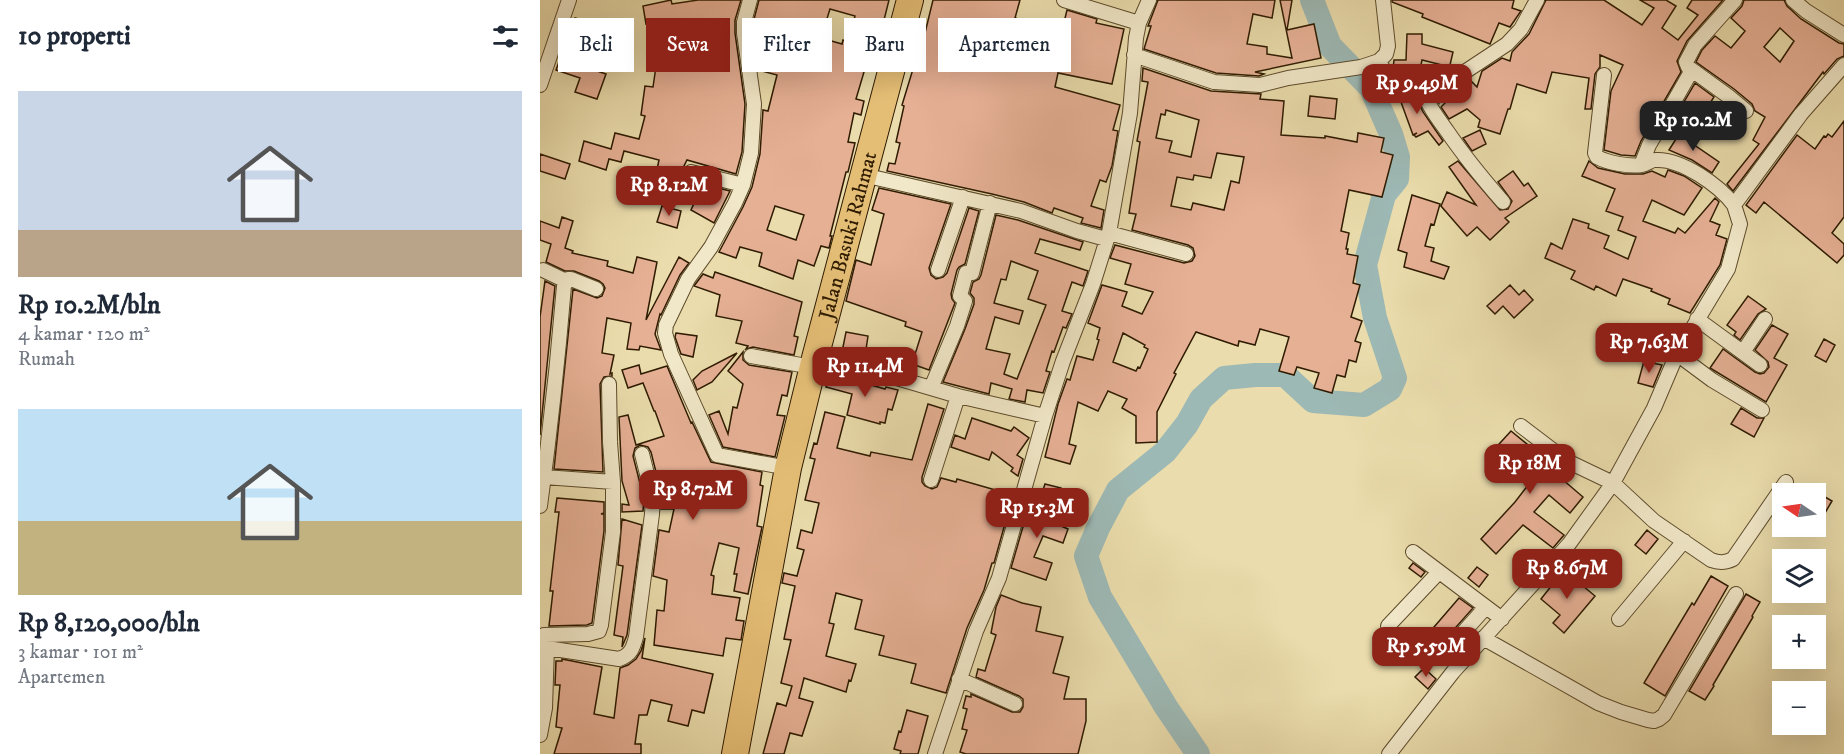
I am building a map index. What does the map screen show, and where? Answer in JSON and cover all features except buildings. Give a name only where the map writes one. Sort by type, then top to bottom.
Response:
[{"type":"highway","name":"Jalan Basuki Rahmat","points":[[735,754],[788,468],[910,0]]},
{"type":"street","points":[[540,85],[569,0]]},
{"type":"street","points":[[750,0],[744,22],[744,33],[754,104],[751,153],[743,185],[711,247],[688,279],[666,325],[665,333],[670,354],[717,455],[788,468]]},
{"type":"street","points":[[1064,0],[1139,23]]},
{"type":"street","points":[[935,754],[976,631],[999,578],[1045,416],[1063,361],[1093,284],[1107,236],[1130,114],[1134,55],[1139,23],[1149,0]]},
{"type":"street","points":[[1134,55],[1214,82],[1260,85],[1288,78],[1361,67],[1378,61],[1386,54],[1388,46],[1383,0]]},
{"type":"street","points":[[1454,79],[1507,44],[1521,29],[1537,0]]},
{"type":"street","points":[[1735,0],[1695,45],[1686,62],[1688,67],[1746,111]]},
{"type":"street","points":[[1793,0],[1844,35]]},
{"type":"street","points":[[1378,61],[1393,83],[1415,78],[1420,81],[1422,92],[1437,117],[1472,166],[1503,202]]},
{"type":"street","points":[[1734,205],[1801,114],[1844,65]]},
{"type":"street","points":[[1641,165],[1649,145],[1692,70]]},
{"type":"street","points":[[1389,754],[1447,680],[1587,521],[1613,483],[1654,408],[1677,354],[1728,269],[1732,257],[1740,224],[1734,205],[1694,172],[1673,163],[1655,160],[1641,165],[1613,163],[1597,157],[1595,153],[1604,75]]},
{"type":"street","points":[[691,172],[743,185]]},
{"type":"street","points":[[863,175],[1021,211],[1077,231],[1186,254]]},
{"type":"street","points":[[938,270],[963,197]]},
{"type":"street","points":[[931,388],[957,326],[965,301],[960,296],[966,274],[972,273],[990,204]]},
{"type":"street","points":[[543,270],[566,281],[570,279],[596,290]]},
{"type":"street","points":[[540,506],[566,281]]},
{"type":"street","points":[[1697,319],[1760,365]]},
{"type":"street","points":[[1743,352],[1765,319]]},
{"type":"street","points":[[1677,354],[1712,380],[1762,410]]},
{"type":"street","points":[[751,356],[873,370],[958,396],[1045,416]]},
{"type":"street","points":[[543,641],[599,632],[613,532],[614,482],[610,442],[609,384]]},
{"type":"street","points":[[932,480],[958,396]]},
{"type":"street","points":[[1521,426],[1567,460],[1613,483],[1654,521],[1717,562],[1724,563],[1733,559],[1786,482]]},
{"type":"street","points":[[543,641],[620,658],[632,652],[636,637],[653,498],[642,454]]},
{"type":"street","points":[[544,477],[614,482]]},
{"type":"street","points":[[1619,619],[1684,541]]},
{"type":"street","points":[[1413,552],[1502,619]]},
{"type":"street","points":[[1388,626],[1439,572]]},
{"type":"street","points":[[1483,638],[1598,703],[1654,721],[1664,715],[1736,594]]},
{"type":"street","points":[[1441,657],[1486,607]]},
{"type":"street","points":[[540,735],[545,708],[543,641]]},
{"type":"street","points":[[959,679],[1015,704]]},
{"type":"waterway","points":[[1198,754],[1166,707],[1100,597],[1086,556],[1118,490],[1165,452],[1187,424],[1201,399],[1224,378],[1285,375],[1313,401],[1364,405],[1390,389],[1395,378],[1375,318],[1365,265],[1384,195],[1397,179],[1398,157],[1391,134],[1371,88],[1330,46],[1312,0]]}]
